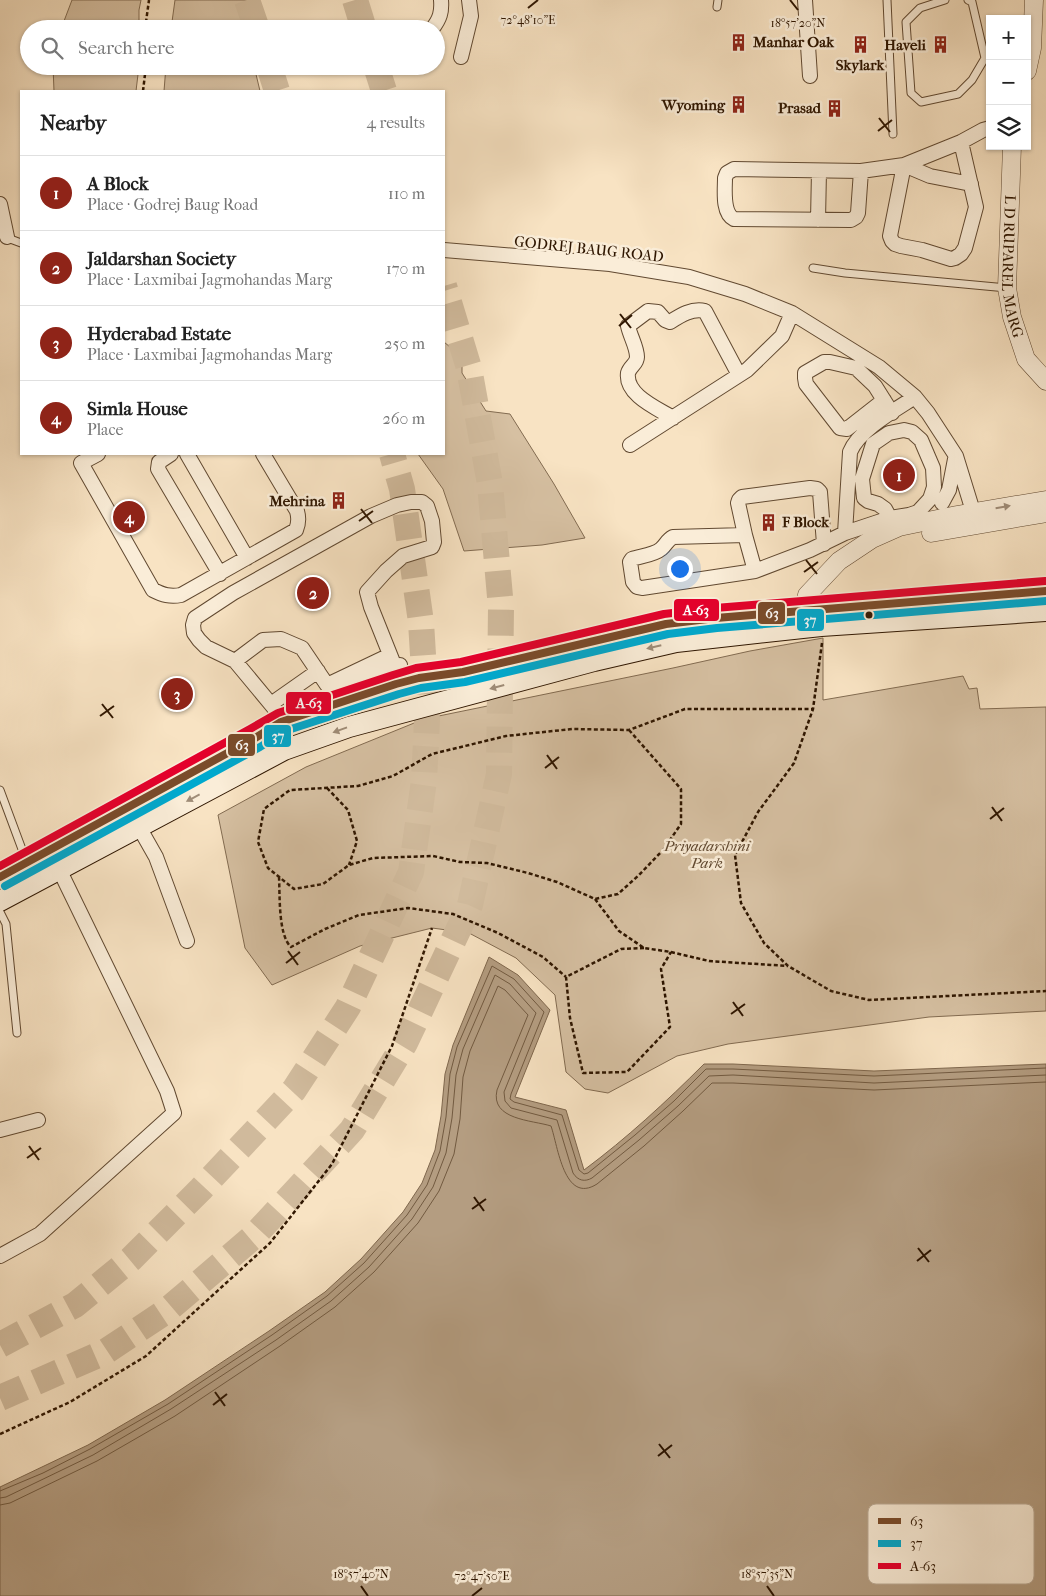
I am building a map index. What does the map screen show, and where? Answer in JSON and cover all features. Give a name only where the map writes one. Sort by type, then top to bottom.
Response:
[{"type":"main road","points":[[0,901],[284,750],[349,727],[594,661],[676,642],[1046,591]]},
{"type":"main road","points":[[0,877],[290,719],[419,678],[463,672],[649,628],[716,618],[811,622],[1046,611]]},
{"type":"main road","points":[[108,819],[119,838]]},
{"type":"street","points":[[438,20],[442,12],[441,0]]},
{"type":"street","points":[[462,57],[471,16],[469,0]]},
{"type":"street","points":[[805,0],[810,76]]},
{"type":"street","points":[[1031,36],[1034,0]]},
{"type":"street","points":[[861,171],[859,206],[856,218],[852,220],[734,219],[729,217],[725,178],[727,173],[734,169],[861,171],[904,165],[961,142],[986,129]]},
{"type":"street","points":[[904,165],[890,236],[892,241],[901,246],[952,259],[956,258],[965,248],[976,206],[961,142]]},
{"type":"street","name":"L D RUPAREL MARG","points":[[1012,150],[1007,288],[1012,317],[1026,359],[1045,378]]},
{"type":"street","points":[[904,165],[930,176],[971,184]]},
{"type":"street","points":[[818,220],[819,171]]},
{"type":"street","points":[[0,204],[4,236]]},
{"type":"street","name":"GODREJ BAUG ROAD","points":[[445,250],[610,264],[689,277],[745,294],[792,313],[879,366],[914,397],[928,413],[956,456],[975,518]]},
{"type":"street","points":[[673,418],[635,394],[630,387],[629,369],[636,362],[637,356],[628,326],[648,311],[658,312],[665,320],[670,322],[691,311],[698,309],[705,311],[739,375]]},
{"type":"street","points":[[630,445],[747,370],[782,336],[792,313]]},
{"type":"street","points":[[884,400],[844,430],[840,428],[806,384],[805,373],[824,362],[856,368],[875,386],[884,400],[892,413]]},
{"type":"street","points":[[845,533],[850,452],[853,445],[861,434],[914,397]]},
{"type":"street","points":[[745,536],[673,536],[656,552],[632,559],[630,562],[633,582],[637,587],[642,588],[754,571],[824,544],[845,533],[890,518],[918,512],[930,499],[934,487],[933,468],[921,440],[912,432],[904,430],[889,433],[873,444],[862,478],[864,498],[885,509],[890,518]]},
{"type":"street","points":[[94,455],[80,459],[153,590],[162,595],[181,595],[296,530],[299,518],[297,511],[264,455]]},
{"type":"street","points":[[170,455],[159,462],[158,469],[220,574]]},
{"type":"street","points":[[188,455],[247,558]]},
{"type":"street","points":[[942,503],[949,490],[956,456]]},
{"type":"street","points":[[934,487],[949,490]]},
{"type":"street","points":[[754,571],[738,503],[742,497],[810,488],[817,489],[820,492],[824,544]]},
{"type":"street","points":[[811,622],[807,595],[830,572],[844,568],[874,544],[1046,500]]},
{"type":"street","points":[[422,502],[427,506],[432,521],[434,542],[432,547],[403,556],[367,592],[371,607],[395,663],[316,700],[290,719],[271,704],[235,661],[206,647],[194,633],[193,625],[195,618],[233,593],[371,516],[397,505],[422,502]]},
{"type":"street","points":[[975,518],[1046,513]]},
{"type":"street","points":[[235,661],[262,640],[282,638],[302,648],[327,685],[395,663]]},
{"type":"street","points":[[271,704],[318,671]]},
{"type":"street","points":[[139,827],[156,857],[187,941]]},
{"type":"street","points":[[27,862],[35,882]]},
{"type":"street","points":[[0,1256],[40,1234],[174,1113],[166,1091],[59,869]]},
{"type":"street","points":[[0,1130],[38,1120]]},
{"type":"lane","points":[[887,0],[893,134]]},
{"type":"lane","points":[[945,0],[920,8],[906,22],[911,93],[921,102],[958,94],[972,80],[986,59]]},
{"type":"lane","points":[[968,0],[972,2],[986,54]]},
{"type":"lane","points":[[4,236],[20,243]]},
{"type":"lane","points":[[813,268],[845,273],[1007,288]]},
{"type":"lane","points":[[0,790],[27,862]]},
{"type":"lane","points":[[0,912],[6,924],[17,1033]]},
{"type":"path","points":[[147,20],[149,0]]},
{"type":"path","points":[[143,90],[145,75]]},
{"type":"path","points":[[811,622],[822,649],[813,708],[794,763],[758,812],[736,855],[741,903],[764,943],[788,966],[831,991],[869,1000],[1046,991]]},
{"type":"path","points":[[644,948],[619,931],[595,899],[557,882],[487,863],[460,862],[433,856],[373,858],[348,864],[323,884],[294,889],[268,868],[258,842],[264,809],[290,790],[358,786],[394,776],[432,754],[506,736],[572,729],[629,730],[685,709],[813,708]]},
{"type":"path","points":[[595,899],[618,894],[663,850],[681,824],[681,789],[629,730]]},
{"type":"path","points":[[327,788],[348,810],[357,841],[348,864]]},
{"type":"path","points":[[279,877],[283,931],[286,942],[291,947],[325,929],[359,915],[408,908],[452,914],[498,933],[543,957],[566,977],[570,1018],[584,1073],[627,1072],[670,1027],[661,970],[671,952]]},
{"type":"path","points":[[0,1434],[70,1402],[146,1356],[270,1243],[332,1164],[392,1046],[432,928]]},
{"type":"path","points":[[566,977],[621,949],[644,948],[709,961],[788,966]]},
{"type":"green space","points":[[72,0],[141,0],[139,20],[64,20]]},
{"type":"green space","points":[[175,0],[252,0],[254,20],[172,20]]},
{"type":"green space","points":[[53,75],[138,75],[136,90],[54,90]]},
{"type":"green space","points":[[165,75],[256,75],[260,90],[164,90]]},
{"type":"green space","points":[[445,343],[462,357],[462,373],[486,411],[510,414],[585,538],[542,545],[464,551],[443,489],[419,455],[445,455]]},
{"type":"green space","name":"Priyadarshini Park","points":[[823,638],[823,700],[963,676],[969,689],[977,688],[980,709],[1046,707],[1046,1011],[929,1017],[728,1044],[677,1056],[608,1093],[585,1089],[566,1072],[555,995],[516,958],[469,933],[432,928],[360,946],[272,985],[245,948],[218,815],[306,767],[424,719],[750,651]]},
{"type":"water","points":[[489,957],[518,975],[550,1010],[515,1097],[566,1110],[584,1170],[646,1119],[704,1064],[874,1071],[1046,1064],[1046,1596],[0,1596],[0,1487],[88,1445],[165,1400],[325,1292],[361,1259],[403,1212],[422,1183],[435,1150],[441,1116],[445,1074],[453,1045]]},
{"type":"tunnel","points":[[247,0],[254,20]]},
{"type":"tunnel","points":[[355,0],[361,20]]},
{"type":"tunnel","points":[[272,75],[277,90]]},
{"type":"tunnel","points":[[379,75],[384,90]]},
{"type":"tunnel","points":[[0,1398],[105,1352],[165,1312],[253,1237],[352,1130],[405,1043],[470,905],[499,774],[501,608],[490,484],[469,368],[445,289]]},
{"type":"tunnel","points":[[0,1345],[75,1305],[131,1259],[201,1189],[294,1090],[348,1007],[411,872],[424,781],[427,720],[421,622],[402,489],[392,455]]},
{"type":"transit line","name":"A-63","points":[[0,866],[278,713],[416,668],[461,662],[664,614],[715,608],[1045,581]]},
{"type":"transit line","name":"63","points":[[0,877],[281,722],[396,684],[419,678],[463,672],[666,624],[716,618],[1046,591]]},
{"type":"transit line","name":"37","points":[[5,886],[260,747],[285,731],[399,694],[421,688],[465,682],[668,634],[717,628],[1046,601]]},
{"type":"place","name":"Manhar Oak","points":[[739,42]]},
{"type":"place","name":"Skylark","points":[[860,44]]},
{"type":"place","name":"Haveli","points":[[940,45]]},
{"type":"place","name":"Wyoming","points":[[739,105]]},
{"type":"place","name":"Prasad","points":[[835,108]]},
{"type":"place","name":"A Block","points":[[899,475]]},
{"type":"place","name":"Mehrina","points":[[339,501]]},
{"type":"place","name":"Simla House","points":[[129,517]]},
{"type":"place","name":"F Block","points":[[768,522]]},
{"type":"place","name":"Jaldarshan Society","points":[[313,593]]},
{"type":"place","name":"Hyderabad Estate","points":[[177,694]]}]
